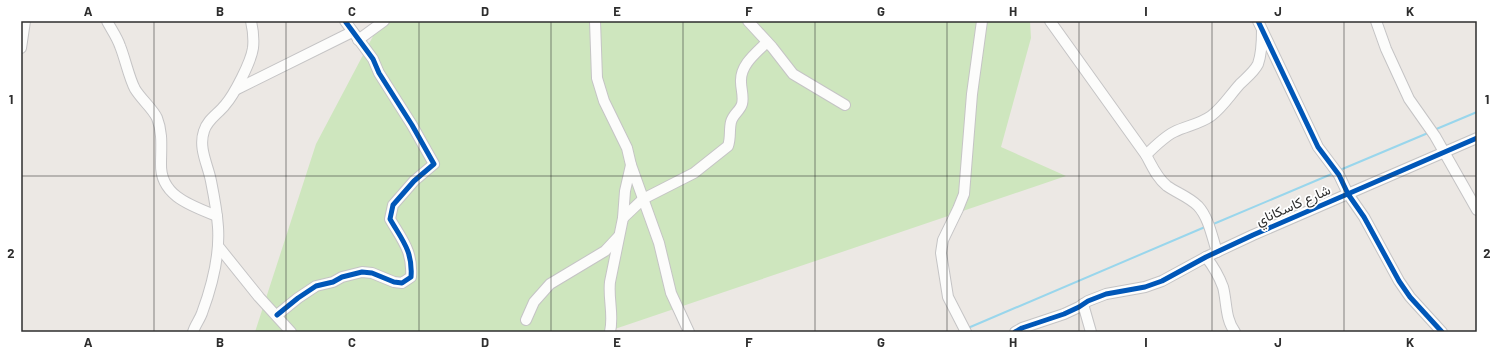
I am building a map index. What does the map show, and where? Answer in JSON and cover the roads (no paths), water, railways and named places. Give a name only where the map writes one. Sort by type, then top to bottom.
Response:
[{"type":"street","points":[[107,21],[119,43],[134,87],[156,117],[160,128],[162,145],[160,165],[162,176],[169,189],[179,200],[217,216]]},
{"type":"street","points":[[193,332],[202,314],[211,286],[216,265],[218,246],[217,216],[202,143],[204,130],[237,89],[252,50],[253,35],[251,21]]},
{"type":"street","points":[[277,315],[316,286],[333,282],[342,277],[362,272],[372,273],[394,282],[402,283],[411,277],[412,264],[406,246],[390,219],[393,205],[414,181],[434,164],[395,95],[345,21]]},
{"type":"street","points":[[358,40],[384,21]]},
{"type":"street","points":[[595,21],[597,78],[604,101],[625,144],[659,243],[671,294],[689,332]]},
{"type":"street","points":[[748,21],[793,74],[845,105]]},
{"type":"street","points":[[966,332],[948,297],[941,253],[943,240],[964,194],[972,94],[982,21]]},
{"type":"street","points":[[1050,21],[1146,155],[1158,176],[1166,185],[1191,200],[1199,207],[1205,216],[1217,252]]},
{"type":"street","points":[[1376,21],[1386,49],[1409,99],[1435,136],[1477,210]]},
{"type":"street","points":[[1146,155],[1174,132],[1210,117],[1254,71],[1258,65],[1261,55],[1260,25]]},
{"type":"street","points":[[1260,25],[1318,147],[1339,175],[1348,194],[1364,217],[1399,281],[1410,297],[1442,332]]},
{"type":"street","points":[[21,48],[24,28]]},
{"type":"street","points":[[237,89],[352,32]]},
{"type":"street","points":[[622,218],[643,199],[694,173],[728,146],[733,117],[743,102],[742,72],[746,64],[767,42]]},
{"type":"street","name":"شارع كاسكاناي","points":[[1015,332],[1022,328],[1064,314],[1088,301],[1106,294],[1145,287],[1162,281],[1217,252],[1477,138]]},
{"type":"street","points":[[610,332],[612,313],[609,292],[631,165]]},
{"type":"street","points":[[526,320],[534,302],[550,284],[605,251],[619,236]]},
{"type":"street","points":[[218,246],[259,297],[291,332]]},
{"type":"street","points":[[1206,257],[1214,268],[1222,287],[1228,319],[1235,332]]},
{"type":"street","points":[[1083,304],[1091,332]]},
{"type":"waterway","points":[[1434,130],[1477,112]]},
{"type":"waterway","points":[[1340,170],[1428,133]]},
{"type":"waterway","points":[[1211,225],[1334,173]]},
{"type":"waterway","points":[[968,328],[1205,227]]}]
